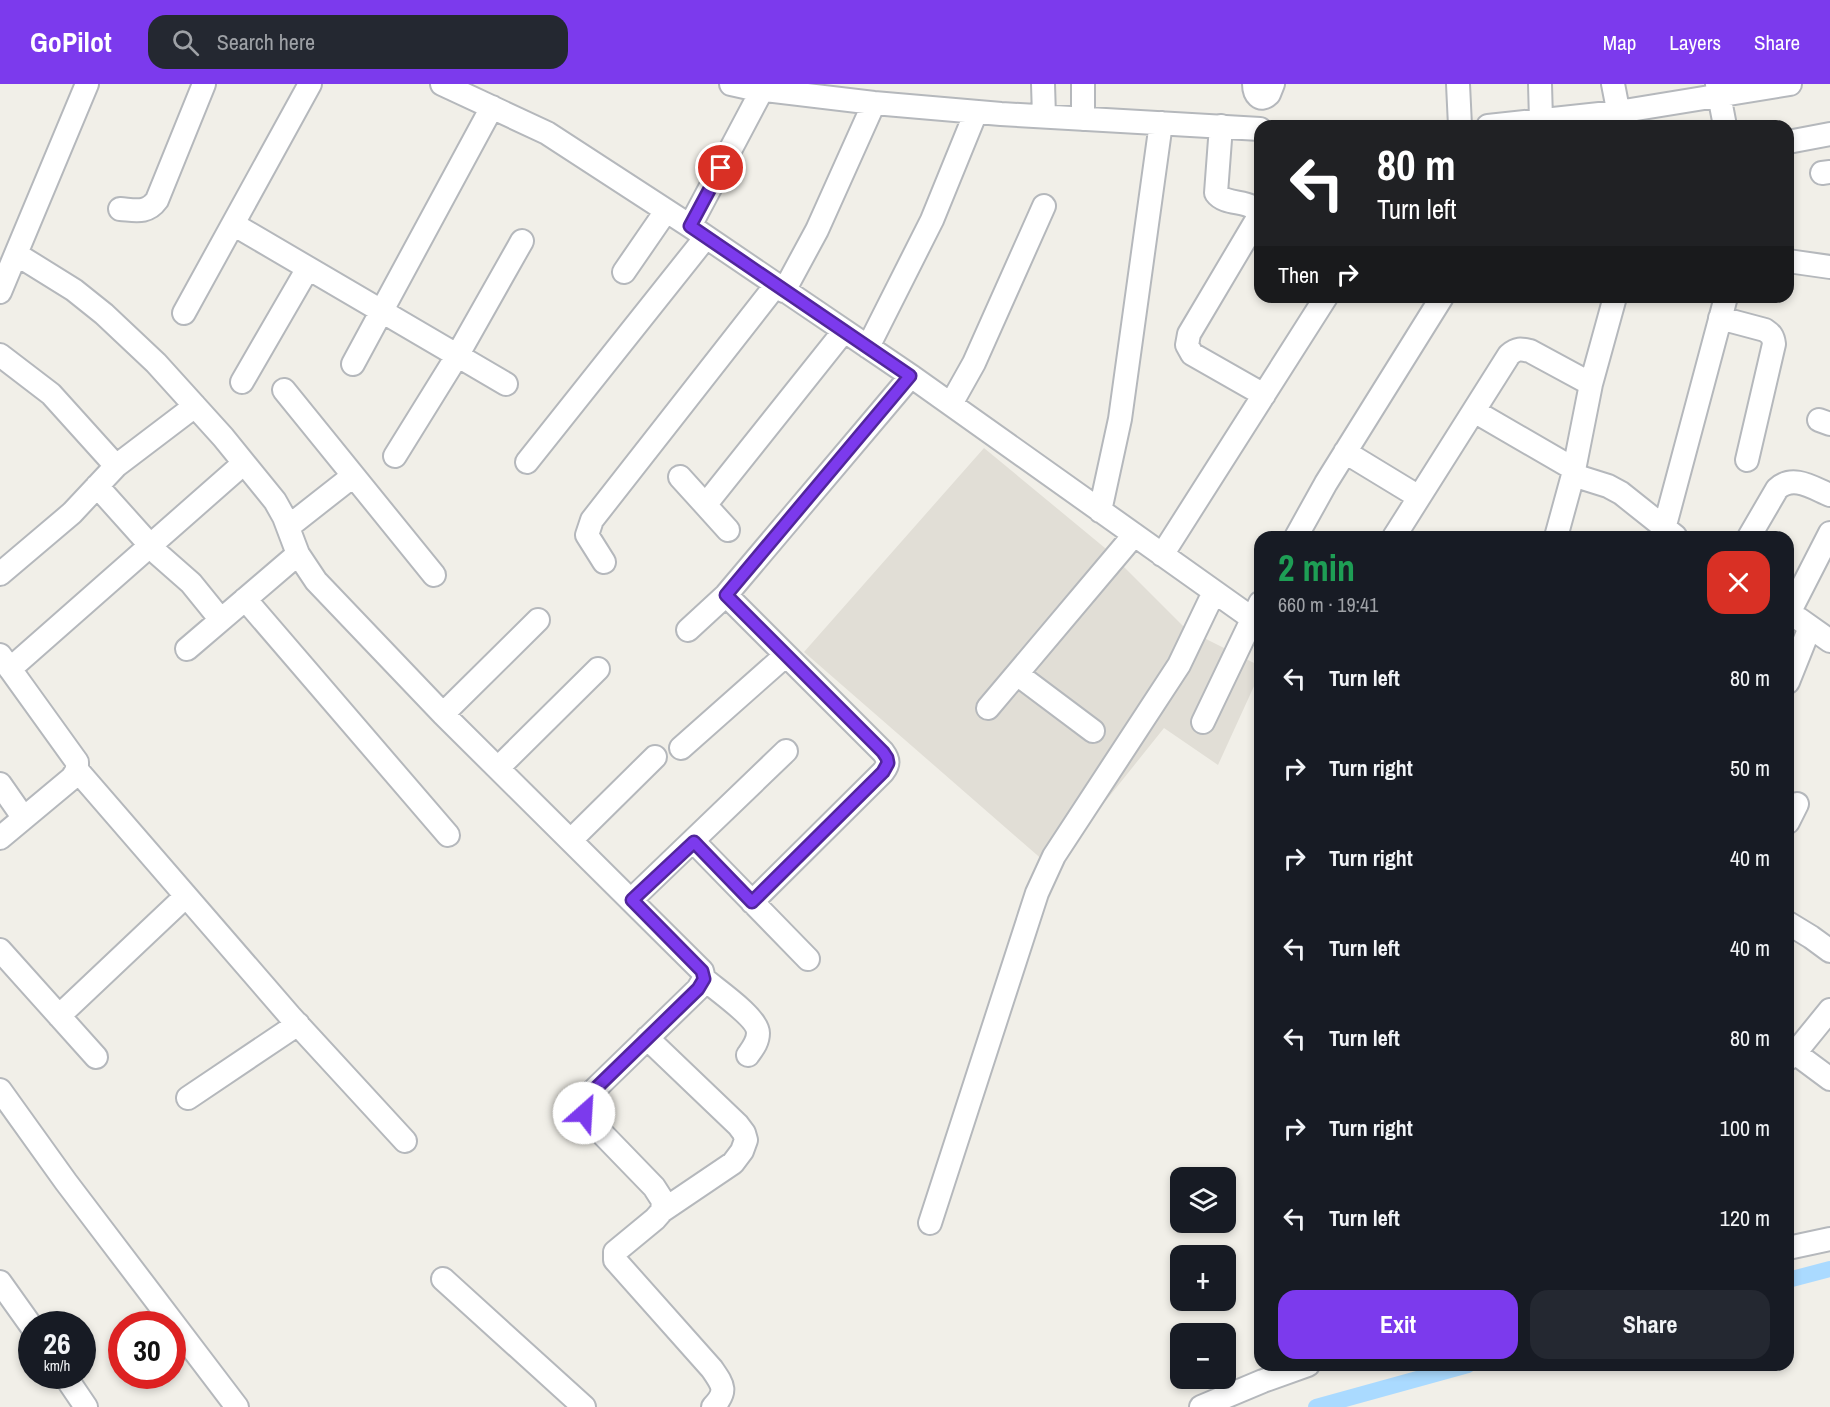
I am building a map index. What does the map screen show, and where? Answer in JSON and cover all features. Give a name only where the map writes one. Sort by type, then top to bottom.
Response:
[{"type":"street","points":[[120,209],[141,211],[153,206],[204,84]]},
{"type":"street","points":[[184,313],[310,84]]},
{"type":"street","points":[[442,84],[547,133],[868,346],[1214,592],[1254,613]]},
{"type":"street","points":[[731,84],[762,90],[873,103],[976,112],[1254,129]]},
{"type":"street","points":[[1043,84],[1044,116]]},
{"type":"street","points":[[1083,84],[1083,119]]},
{"type":"street","points":[[1254,84],[1255,94],[1262,98],[1269,94],[1272,84]]},
{"type":"street","points":[[1458,84],[1460,120]]},
{"type":"street","points":[[1540,84],[1541,120],[1620,119],[1665,94],[1777,85]]},
{"type":"street","points":[[1613,84],[1620,119]]},
{"type":"street","points":[[0,292],[85,85]]},
{"type":"street","points":[[527,462],[698,232],[762,90]]},
{"type":"street","points":[[1718,90],[1724,120]]},
{"type":"street","points":[[604,562],[587,535],[592,520],[780,288],[817,230],[873,103]]},
{"type":"street","points":[[353,364],[492,107]]},
{"type":"street","points":[[868,346],[932,220],[976,112]]},
{"type":"street","points":[[1100,511],[1120,419],[1161,123]]},
{"type":"street","points":[[1221,126],[1216,193],[1223,200],[1254,207]]},
{"type":"street","points":[[1794,141],[1830,134]]},
{"type":"street","points":[[951,404],[974,363],[1044,206]]},
{"type":"street","points":[[624,272],[666,211]]},
{"type":"street","points":[[233,224],[506,384]]},
{"type":"street","points":[[1254,224],[1189,334],[1186,345],[1192,354],[1264,395]]},
{"type":"street","points":[[395,456],[457,356],[522,241]]},
{"type":"street","points":[[16,254],[74,290],[104,314],[156,363],[223,437],[275,501],[298,554],[316,581],[443,714],[702,971],[704,979],[751,1018],[757,1026],[758,1035],[756,1045],[748,1055]]},
{"type":"street","points":[[1794,262],[1830,267]]},
{"type":"street","points":[[242,382],[308,268]]},
{"type":"street","points":[[1162,555],[1322,303]]},
{"type":"street","points":[[1300,531],[1438,303]]},
{"type":"street","points":[[1558,531],[1573,472],[1590,384],[1613,303]]},
{"type":"street","points":[[1670,531],[1723,308],[1771,333],[1774,344],[1747,460]]},
{"type":"street","points":[[706,504],[844,331]]},
{"type":"street","points":[[1398,531],[1509,355],[1515,350],[1530,351],[1590,384]]},
{"type":"street","points":[[0,355],[51,394],[116,466]]},
{"type":"street","points":[[688,630],[726,595],[910,376]]},
{"type":"street","points":[[284,390],[434,575]]},
{"type":"street","points":[[0,574],[72,513],[116,466],[195,406]]},
{"type":"street","points":[[1474,411],[1573,472],[1621,493],[1668,531]]},
{"type":"street","points":[[1346,452],[1419,497]]},
{"type":"street","points":[[0,838],[72,778],[77,770],[77,762],[5,662],[151,546],[244,463]]},
{"type":"street","points":[[288,527],[353,476]]},
{"type":"street","points":[[680,477],[728,530]]},
{"type":"street","points":[[1752,531],[1782,484],[1794,482],[1803,484],[1830,495]]},
{"type":"street","points":[[97,486],[151,546],[191,583],[221,620]]},
{"type":"street","points":[[1794,602],[1830,533]]},
{"type":"street","points":[[988,708],[1134,535]]},
{"type":"street","points":[[187,649],[298,554]]},
{"type":"street","points":[[930,1223],[1037,893],[1054,856],[1179,664],[1214,592]]},
{"type":"street","points":[[726,595],[883,752],[888,763],[883,772],[752,902]]},
{"type":"street","points":[[245,599],[448,835]]},
{"type":"street","points":[[1794,616],[1830,641]]},
{"type":"street","points":[[443,714],[538,620]]},
{"type":"street","points":[[1203,722],[1254,621]]},
{"type":"street","points":[[1794,667],[1810,627]]},
{"type":"street","points":[[681,748],[786,655]]},
{"type":"street","points":[[498,768],[598,669]]},
{"type":"street","points":[[1017,674],[1093,731]]},
{"type":"street","points":[[632,900],[786,751]]},
{"type":"street","points":[[571,840],[655,757]]},
{"type":"street","points":[[77,770],[298,1024],[405,1142]]},
{"type":"street","points":[[0,784],[23,817]]},
{"type":"street","points":[[694,842],[808,959]]},
{"type":"street","points":[[59,1016],[186,896]]},
{"type":"street","points":[[1794,927],[1830,951]]},
{"type":"street","points":[[0,950],[96,1057]]},
{"type":"street","points":[[662,1211],[663,1201],[654,1187],[591,1122],[584,1113],[583,1104],[590,1094],[698,989],[704,979]]},
{"type":"street","points":[[1794,1054],[1830,1010]]},
{"type":"street","points":[[188,1098],[298,1024]]},
{"type":"street","points":[[647,1038],[738,1125],[746,1140],[742,1151],[733,1163],[662,1211],[615,1252],[615,1260],[722,1383],[723,1392],[713,1407]]},
{"type":"street","points":[[1794,1057],[1830,1080]]},
{"type":"street","points":[[0,1090],[66,1182],[237,1407]]},
{"type":"street","points":[[1794,1247],[1830,1239]]},
{"type":"street","points":[[443,1279],[584,1407]]},
{"type":"street","points":[[0,1282],[20,1311]]},
{"type":"street","points":[[1201,1407],[1291,1371]]},
{"type":"street","points":[[73,1389],[86,1407]]},
{"type":"shaded area","points":[[984,448],[1105,548],[1186,629],[1254,663],[1254,686],[1218,765],[1164,728],[1052,868],[804,652]]},
{"type":"waterway","points":[[1794,1278],[1830,1269]]},
{"type":"waterway","points":[[1316,1407],[1446,1371]]},
{"type":"route","points":[[584,1113],[583,1104],[590,1094],[698,989],[704,979],[702,971],[632,900],[694,842],[752,902],[883,772],[888,763],[883,752],[726,595],[910,376],[690,226],[721,168]]}]
